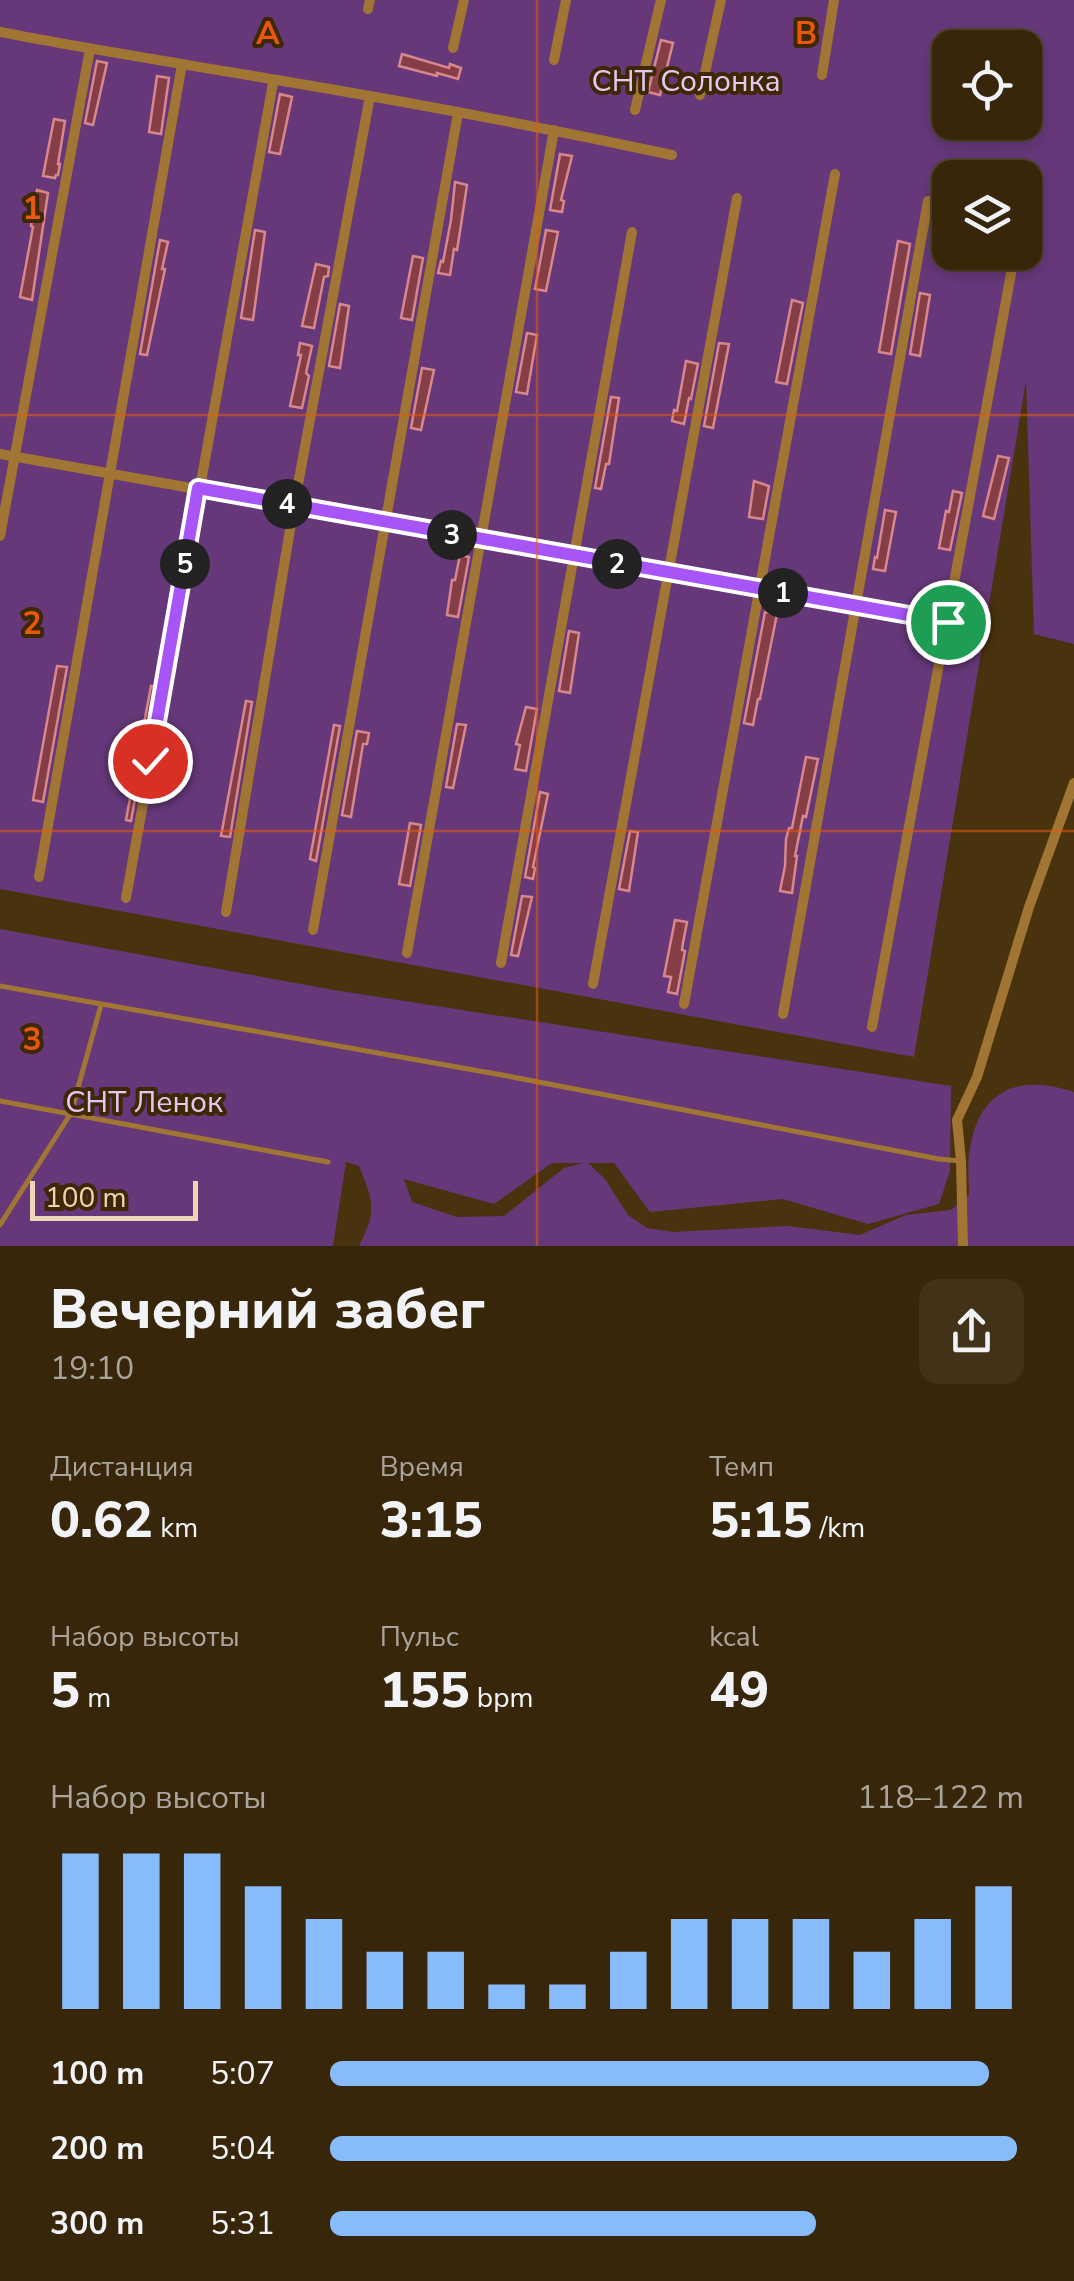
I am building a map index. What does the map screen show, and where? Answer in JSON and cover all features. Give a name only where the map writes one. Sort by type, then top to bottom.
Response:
[{"type":"street","points":[[453,48],[464,0]]},
{"type":"street","points":[[554,60],[566,0]]},
{"type":"street","points":[[635,110],[660,0]]},
{"type":"street","points":[[700,95],[721,0]]},
{"type":"street","points":[[822,74],[834,0]]},
{"type":"street","points":[[0,32],[370,96],[672,156]]},
{"type":"street","points":[[0,536],[90,49]]},
{"type":"street","points":[[39,878],[182,64]]},
{"type":"street","points":[[126,898],[273,83]]},
{"type":"street","points":[[226,912],[294,506],[370,96]]},
{"type":"street","points":[[313,930],[458,114]]},
{"type":"street","points":[[407,953],[554,130]]},
{"type":"street","points":[[684,1004],[835,174]]},
{"type":"street","points":[[593,984],[737,198]]},
{"type":"street","points":[[782,1014],[928,201]]},
{"type":"street","points":[[501,963],[632,232]]},
{"type":"street","points":[[872,1028],[1012,270]]},
{"type":"street","points":[[0,454],[948,622]]},
{"type":"street","points":[[963,1246],[958,1120],[977,1077],[1029,906],[1074,783]]},
{"type":"lane","points":[[0,986],[502,1074],[961,1161]]},
{"type":"lane","points":[[0,1225],[71,1113],[101,1004]]},
{"type":"lane","points":[[0,1101],[328,1162]]},
{"type":"green space","name":"СНТ Солонка","points":[[0,0],[1074,0],[1074,644],[1034,634],[1026,381],[914,1057],[0,889]]},
{"type":"green space","name":"СНТ Ленок","points":[[0,929],[334,990],[951,1086],[950,1171],[939,1204],[868,1224],[783,1199],[650,1212],[614,1163],[588,1163],[605,1179],[628,1215],[647,1228],[673,1232],[788,1226],[860,1235],[906,1215],[951,1210],[969,1195],[969,1154],[975,1128],[993,1099],[1020,1086],[1074,1092],[1074,1246],[359,1246],[369,1224],[370,1198],[359,1166],[346,1162],[333,1246],[0,1246]],"holes":[[[552,1163],[583,1163],[564,1168],[504,1216],[457,1217],[412,1202],[404,1179],[494,1204]]]},
{"type":"building","points":[[661,40],[673,43],[660,95],[648,92]]},
{"type":"building","points":[[402,54],[461,68],[458,79],[399,66]]},
{"type":"building","points":[[97,61],[107,63],[93,125],[85,123]]},
{"type":"building","points":[[157,76],[169,78],[161,134],[149,132]]},
{"type":"building","points":[[280,94],[292,97],[280,154],[269,152]]},
{"type":"building","points":[[54,119],[65,121],[55,178],[43,176]]},
{"type":"building","points":[[560,154],[572,156],[561,200],[562,212],[550,210]]},
{"type":"building","points":[[455,182],[467,185],[450,275],[438,273],[451,220]]},
{"type":"building","points":[[37,190],[48,193],[32,300],[20,297]]},
{"type":"building","points":[[255,230],[265,232],[253,320],[241,318]]},
{"type":"building","points":[[546,230],[558,232],[546,291],[535,289]]},
{"type":"building","points":[[160,240],[168,242],[165,269],[147,355],[140,354]]},
{"type":"building","points":[[898,241],[910,244],[891,354],[879,352]]},
{"type":"building","points":[[413,256],[423,258],[412,320],[401,318]]},
{"type":"building","points":[[316,264],[329,267],[314,328],[302,326]]},
{"type":"building","points":[[920,293],[930,295],[920,356],[910,354]]},
{"type":"building","points":[[792,300],[803,303],[787,384],[776,382]]},
{"type":"building","points":[[340,304],[349,306],[340,368],[329,366]]},
{"type":"building","points":[[527,333],[537,335],[527,394],[516,392]]},
{"type":"building","points":[[300,343],[312,346],[302,408],[290,406]]},
{"type":"building","points":[[719,343],[729,344],[713,428],[704,426]]},
{"type":"building","points":[[686,361],[698,364],[684,424],[672,421]]},
{"type":"building","points":[[422,368],[434,370],[421,430],[411,428]]},
{"type":"building","points":[[611,397],[619,398],[601,489],[595,488]]},
{"type":"building","points":[[998,456],[1009,458],[994,519],[983,516]]},
{"type":"building","points":[[754,481],[769,486],[763,519],[749,517]]},
{"type":"building","points":[[953,491],[962,493],[950,550],[939,548]]},
{"type":"building","points":[[885,510],[896,512],[885,571],[873,569]]},
{"type":"building","points":[[460,555],[469,557],[458,617],[447,615]]},
{"type":"building","points":[[765,612],[777,614],[753,725],[744,723]]},
{"type":"building","points":[[569,631],[579,633],[570,693],[559,691]]},
{"type":"building","points":[[57,666],[67,667],[43,802],[33,800]]},
{"type":"building","points":[[151,686],[155,687],[131,821],[126,820]]},
{"type":"building","points":[[246,701],[252,702],[230,837],[221,836]]},
{"type":"building","points":[[526,707],[537,709],[526,771],[515,769],[520,745],[516,744]]},
{"type":"building","points":[[457,724],[466,725],[453,788],[446,787]]},
{"type":"building","points":[[334,725],[340,726],[316,861],[310,859]]},
{"type":"building","points":[[357,731],[369,733],[367,744],[363,744],[351,817],[342,815]]},
{"type":"building","points":[[806,757],[818,759],[795,856],[792,893],[780,891],[786,839],[792,828]]},
{"type":"building","points":[[540,792],[548,794],[533,879],[525,877]]},
{"type":"building","points":[[410,823],[421,825],[410,886],[399,884]]},
{"type":"building","points":[[630,831],[638,832],[629,891],[619,889]]},
{"type":"building","points":[[522,896],[532,897],[518,956],[511,955]]},
{"type":"building","points":[[675,920],[687,922],[677,994],[668,992],[671,977],[664,976]]},
{"type":"route","points":[[150,761],[198,488],[948,622]]}]
